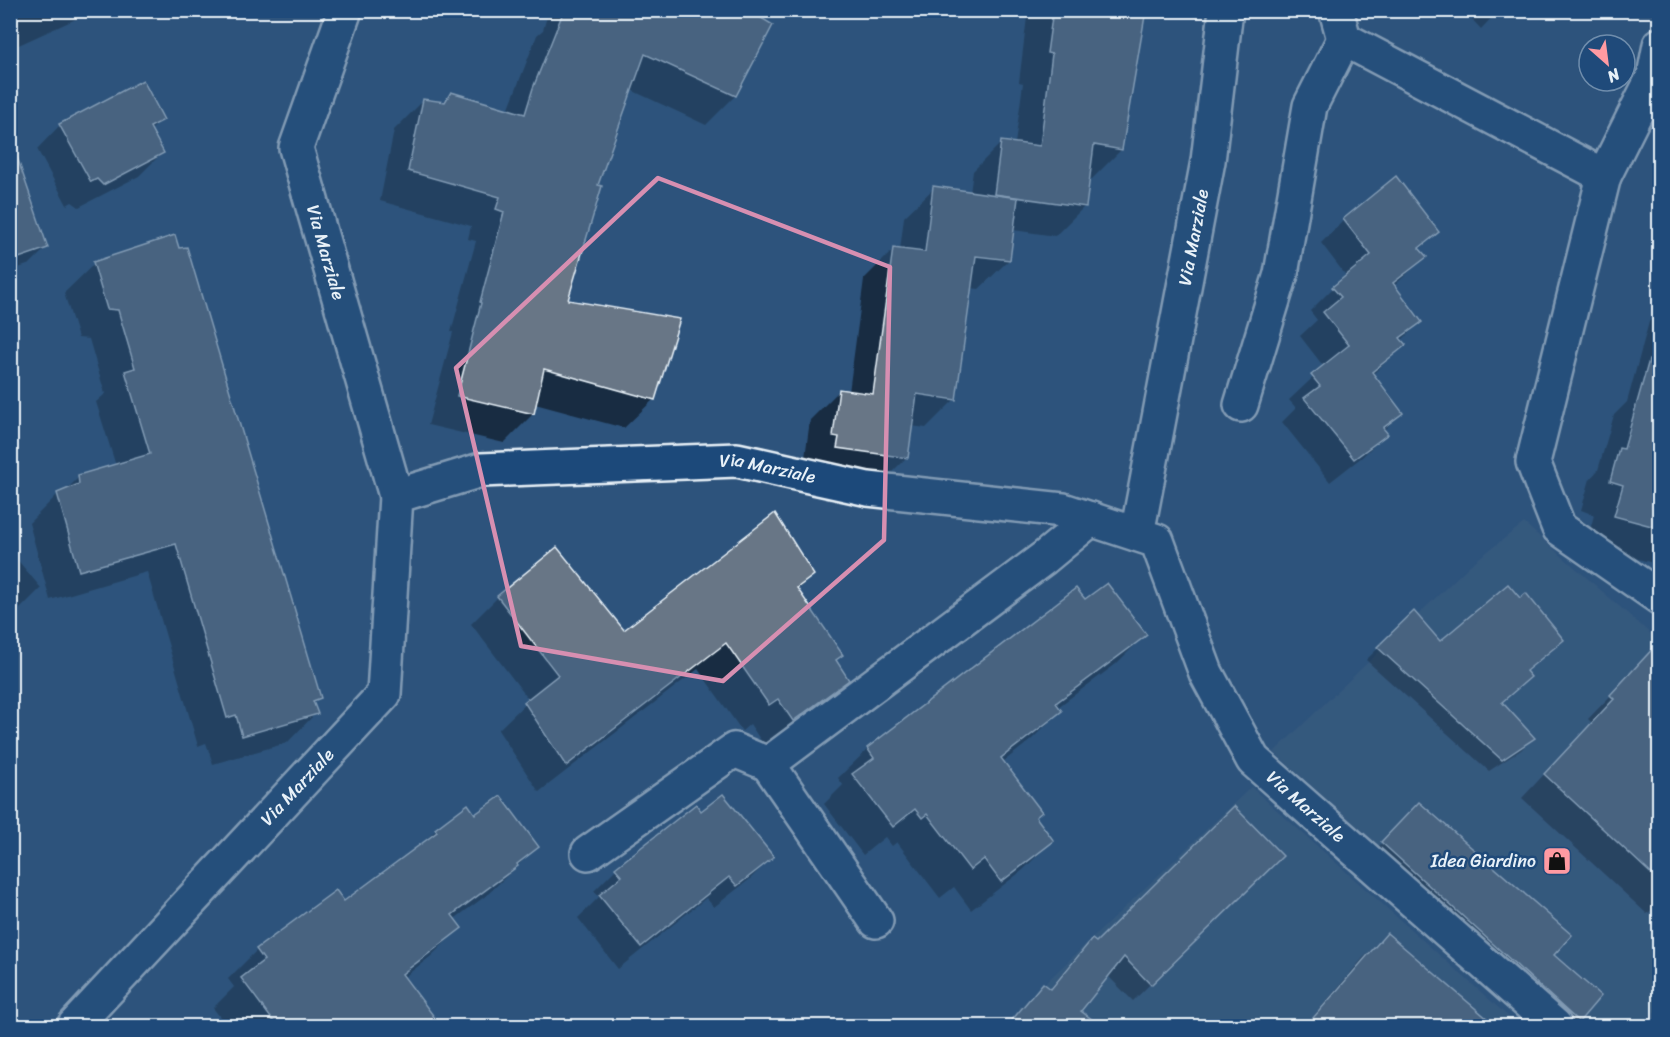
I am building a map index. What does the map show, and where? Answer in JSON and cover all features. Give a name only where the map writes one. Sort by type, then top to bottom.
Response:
[{"type":"street","name":"Via Marziale","points":[[74,1026],[384,694],[396,496],[296,148],[345,10]]},
{"type":"street","name":"Via Marziale","points":[[1137,534],[1208,161],[1226,10]]},
{"type":"street","points":[[1241,405],[1281,274],[1310,106],[1340,25],[1604,176]]},
{"type":"street","points":[[1659,45],[1654,76],[1604,176],[1533,462],[1559,528],[1659,598]]},
{"type":"street","name":"Via Marziale","points":[[396,496],[481,470],[737,460],[868,489],[1063,510],[1157,541],[1206,673],[1253,760],[1555,1026]]},
{"type":"street","points":[[768,764],[1044,558],[1091,519]]},
{"type":"street","points":[[588,853],[734,750],[768,764],[876,921]]},
{"type":"highlighted area","points":[[658,178],[890,267],[884,540],[723,681],[521,646],[456,368]]},
{"type":"shaded area","points":[[1524,523],[1659,641],[1659,1007],[1642,1026],[1578,1026],[1274,752],[1470,565]]},
{"type":"shaded area","points":[[1251,787],[1519,1026],[1042,1026],[1019,1008]]},
{"type":"building","points":[[564,10],[748,10],[773,25],[736,96],[645,54],[598,185],[602,186],[568,300],[680,319],[655,400],[544,369],[534,414],[457,396],[504,212],[496,209],[500,197],[408,171],[423,99],[445,102],[451,92],[525,114]]},
{"type":"building","points":[[1053,10],[1146,10],[1122,150],[1094,145],[1086,207],[994,194],[1001,141],[1040,146],[1052,54],[1047,53]]},
{"type":"building","points":[[143,80],[164,120],[150,127],[164,153],[103,185],[97,179],[91,182],[59,124]]},
{"type":"building","points":[[16,154],[48,248],[10,261],[10,155]]},
{"type":"building","points":[[1396,176],[1439,232],[1419,248],[1427,257],[1393,283],[1422,322],[1400,338],[1406,345],[1372,372],[1403,413],[1383,428],[1388,434],[1354,459],[1304,398],[1320,386],[1311,375],[1349,345],[1323,312],[1341,297],[1332,287],[1371,255],[1343,219]]},
{"type":"building","points":[[933,186],[1018,198],[1010,260],[976,256],[956,400],[917,394],[908,458],[837,448],[839,437],[833,436],[839,389],[873,394],[893,248],[925,252]]},
{"type":"building","points":[[175,235],[179,248],[187,247],[321,698],[313,701],[318,714],[242,736],[236,715],[227,718],[176,544],[79,571],[57,493],[79,484],[78,475],[150,454],[125,371],[135,368],[118,310],[107,309],[93,262]]},
{"type":"building","points":[[1649,360],[1659,361],[1659,528],[1614,516],[1623,485],[1610,481],[1619,448],[1624,449]]},
{"type":"building","points":[[775,513],[814,575],[797,588],[843,655],[836,660],[849,680],[793,721],[778,699],[769,705],[726,643],[566,766],[524,702],[558,675],[497,596],[557,547],[624,630]]},
{"type":"building","points":[[1107,583],[1147,635],[1056,703],[1062,711],[1001,758],[1042,812],[1036,817],[1054,841],[1001,882],[984,859],[970,870],[927,814],[922,818],[915,809],[893,827],[852,774],[874,758],[867,748],[1076,588],[1085,599]]},
{"type":"building","points":[[1508,584],[1520,598],[1526,593],[1564,640],[1526,671],[1531,677],[1502,702],[1535,738],[1502,760],[1377,647],[1414,611],[1440,641]]},
{"type":"building","points":[[1659,642],[1659,881],[1544,774],[1614,699],[1610,695]]},
{"type":"building","points":[[723,794],[774,857],[737,886],[729,877],[641,947],[599,895],[622,876],[615,868],[696,804],[701,811]]},
{"type":"building","points":[[501,796],[539,847],[517,864],[518,866],[452,915],[462,928],[402,974],[441,1026],[277,1026],[241,978],[264,960],[256,949],[336,890],[344,901],[437,832],[435,829],[468,804],[475,814]]},
{"type":"building","points":[[1419,802],[1572,935],[1554,955],[1601,996],[1579,1022],[1381,842]]},
{"type":"building","points":[[1234,806],[1283,856],[1151,985],[1124,957],[1081,1011],[1101,1026],[1007,1026],[1043,983],[1051,989],[1092,939],[1096,942]]},
{"type":"building","points":[[1387,933],[1496,1026],[1306,1026]]},
{"type":"place","name":"Idea Giardino","points":[[1557,861]]}]
